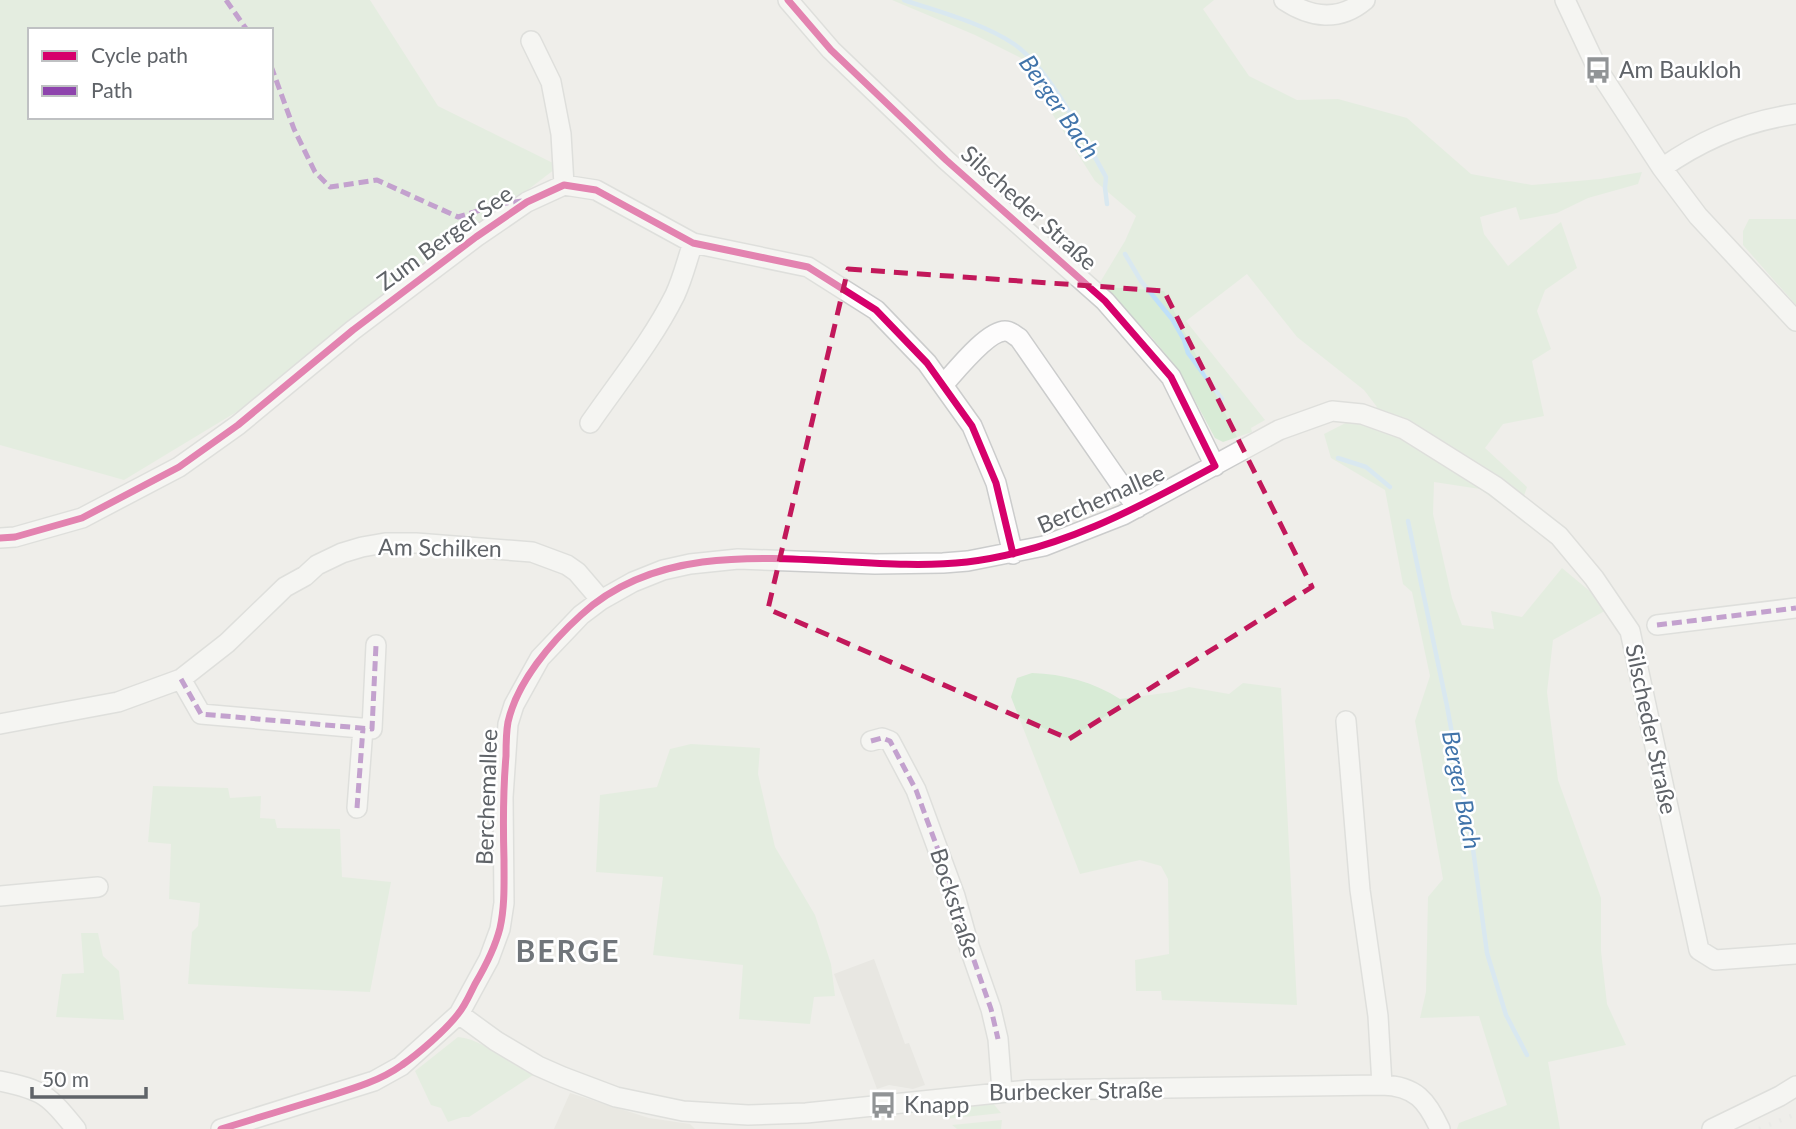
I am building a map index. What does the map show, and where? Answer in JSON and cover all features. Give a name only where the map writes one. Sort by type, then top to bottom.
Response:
[{"type":"street","name":"Silscheder Straße","points":[[788,0],[831,50],[936,150],[1105,301],[1171,377],[1215,466],[1279,430],[1332,411],[1362,414],[1404,429],[1495,486],[1559,536],[1594,578],[1630,631],[1699,950],[1715,960],[1796,954]]},
{"type":"street","points":[[1284,0],[1298,10],[1331,16],[1349,12],[1365,0]]},
{"type":"street","points":[[1565,0],[1598,69],[1662,168],[1698,216],[1796,321]]},
{"type":"street","points":[[531,41],[551,82],[561,134],[564,185],[596,190],[693,243],[808,267],[876,310],[927,363],[972,426],[996,483],[1013,554]]},
{"type":"street","points":[[1662,168],[1690,148],[1725,132],[1796,114]]},
{"type":"street","name":"Zum Berger See","points":[[0,538],[15,537],[82,517],[179,467],[238,425],[353,330],[477,237],[527,202],[564,185]]},
{"type":"street","points":[[590,423],[642,353],[676,292],[693,243]]},
{"type":"street","points":[[943,386],[989,337],[1002,331],[1010,332],[1019,338],[1137,508]]},
{"type":"street","name":"Berchemallee","points":[[221,1129],[374,1081],[401,1066],[459,1014],[489,959],[500,929],[504,893],[503,797],[508,724],[514,705],[540,658],[581,615],[601,600],[663,569],[691,564],[738,559],[915,564],[968,561],[1013,554],[1068,538],[1137,508],[1215,466]]},
{"type":"street","name":"Am Schilken","points":[[0,724],[130,699],[150,688],[181,679],[227,643],[285,587],[305,576],[317,565],[362,547],[416,543],[532,552],[567,565],[577,572],[601,600]]},
{"type":"street","points":[[1657,625],[1796,608]]},
{"type":"street","points":[[181,679],[201,715],[372,729],[376,645]]},
{"type":"street","points":[[1346,721],[1360,890],[1378,1016],[1382,1085]]},
{"type":"street","points":[[357,808],[363,729]]},
{"type":"street","name":"Bockstraße","points":[[870,741],[882,738],[890,741],[916,790],[955,896],[991,1009],[998,1039],[1002,1091]]},
{"type":"street","points":[[0,896],[98,887]]},
{"type":"street","name":"Burbecker Straße","points":[[459,1014],[496,1041],[538,1066],[616,1097],[668,1110],[748,1115],[795,1114],[1002,1091],[1382,1085],[1398,1086],[1417,1095],[1429,1106],[1440,1129]]},
{"type":"street","points":[[0,1082],[38,1090],[58,1106],[76,1129]]},
{"type":"street","points":[[1712,1129],[1796,1086]]},
{"type":"highlighted area","points":[[848,269],[1164,291],[1312,587],[1069,739],[768,609]]},
{"type":"shaded area","points":[[874,959],[905,1044],[909,1043],[925,1085],[913,1089],[889,1085],[877,1089],[834,974]]},
{"type":"shaded area","points":[[570,1093],[649,1118],[690,1124],[695,1129],[554,1129]]},
{"type":"green space","points":[[0,0],[370,0],[438,106],[559,166],[243,408],[124,480],[0,445]]},
{"type":"green space","points":[[892,0],[1214,0],[1203,9],[1249,76],[1297,100],[1338,99],[1407,118],[1471,174],[1532,185],[1642,172],[1638,184],[1588,198],[1557,213],[1520,220],[1516,207],[1480,217],[1484,234],[1508,266],[1561,222],[1577,268],[1545,290],[1537,311],[1551,349],[1532,361],[1544,416],[1503,424],[1485,448],[1527,487],[1517,516],[1480,489],[1434,482],[1433,514],[1452,598],[1462,625],[1494,629],[1491,611],[1522,617],[1562,568],[1610,608],[1553,640],[1547,692],[1558,780],[1601,898],[1601,951],[1607,1004],[1626,1045],[1548,1062],[1560,1129],[1457,1129],[1459,1123],[1507,1105],[1479,1016],[1420,1018],[1426,992],[1428,897],[1443,879],[1415,721],[1430,676],[1412,592],[1403,584],[1385,490],[1331,458],[1324,434],[1377,407],[1364,390],[1297,337],[1247,274],[1186,321],[1265,420],[1251,428],[1252,432],[1223,442],[1215,438],[1178,369],[1148,333],[1099,284],[1125,241],[1136,216],[1095,181],[1039,93],[1029,62],[975,35]]},
{"type":"green space","points":[[1749,219],[1796,219],[1796,305],[1743,245],[1743,231]]},
{"type":"green space","points":[[1032,673],[1078,680],[1120,699],[1189,687],[1229,694],[1243,683],[1281,688],[1297,1005],[1162,1000],[1161,991],[1136,991],[1135,960],[1169,954],[1168,879],[1161,866],[1140,860],[1080,874],[1011,697],[1017,678]]},
{"type":"green space","points":[[691,744],[760,748],[758,774],[775,847],[815,915],[831,964],[835,996],[814,997],[810,1024],[739,1019],[743,965],[653,955],[663,877],[596,872],[600,795],[657,787],[670,749]]},
{"type":"green space","points":[[153,786],[228,788],[230,798],[261,796],[260,818],[275,819],[277,828],[340,829],[342,877],[391,882],[370,992],[188,984],[192,932],[198,926],[200,903],[169,899],[171,844],[148,842]]},
{"type":"green space","points":[[81,933],[98,933],[103,956],[119,971],[124,1020],[56,1017],[62,974],[84,973]]},
{"type":"green space","points":[[458,1037],[487,1047],[533,1075],[469,1117],[448,1122],[441,1108],[431,1105],[415,1071]]},
{"type":"green space","points":[[992,1102],[1001,1113],[946,1119],[930,1109]]},
{"type":"green space","points":[[1002,1120],[1001,1129],[957,1129],[952,1125]]},
{"type":"waterway","name":"Berger Bach","points":[[904,0],[989,30],[1014,44],[1028,56],[1065,105],[1106,177],[1107,204]]},
{"type":"waterway","name":"Berger Bach","points":[[1125,254],[1141,281],[1172,319],[1188,353],[1222,399]]},
{"type":"waterway","name":"Berger Bach","points":[[1338,458],[1366,467],[1390,487]]},
{"type":"waterway","name":"Berger Bach","points":[[1408,521],[1447,706],[1473,849],[1487,953],[1506,1015],[1527,1055]]},
{"type":"railway","points":[[1759,1129],[1796,1114]]},
{"type":"marked path","points":[[226,0],[246,28]]},
{"type":"marked path","points":[[273,71],[294,129],[315,172],[330,187],[377,180],[458,217],[500,204],[522,201]]},
{"type":"marked path","points":[[1657,625],[1796,608]]},
{"type":"marked path","points":[[181,679],[201,714],[372,729],[376,645]]},
{"type":"marked path","points":[[357,808],[363,728]]},
{"type":"marked path","points":[[871,741],[882,738],[890,741],[916,790],[955,896],[998,1039]]},
{"type":"cycle path","points":[[221,1129],[346,1091],[384,1076],[424,1048],[461,1011],[489,957],[502,920],[506,739],[512,707],[527,678],[558,637],[581,615],[622,586],[667,569],[715,561],[766,558],[919,564],[967,562],[1001,556],[1065,538],[1096,526],[1215,466],[1171,377],[1105,301],[946,160],[831,50],[788,0]]},
{"type":"cycle path","points":[[0,538],[15,537],[82,518],[179,467],[238,425],[353,330],[476,237],[527,202],[564,185],[596,190],[693,243],[808,267],[876,310],[927,363],[972,426],[996,483],[1013,554]]},
{"type":"place","name":"Am Baukloh","points":[[1598,70]]},
{"type":"place","name":"Knapp","points":[[883,1105]]},
{"type":"district","name":"BERGE","points":[[568,952]]}]
